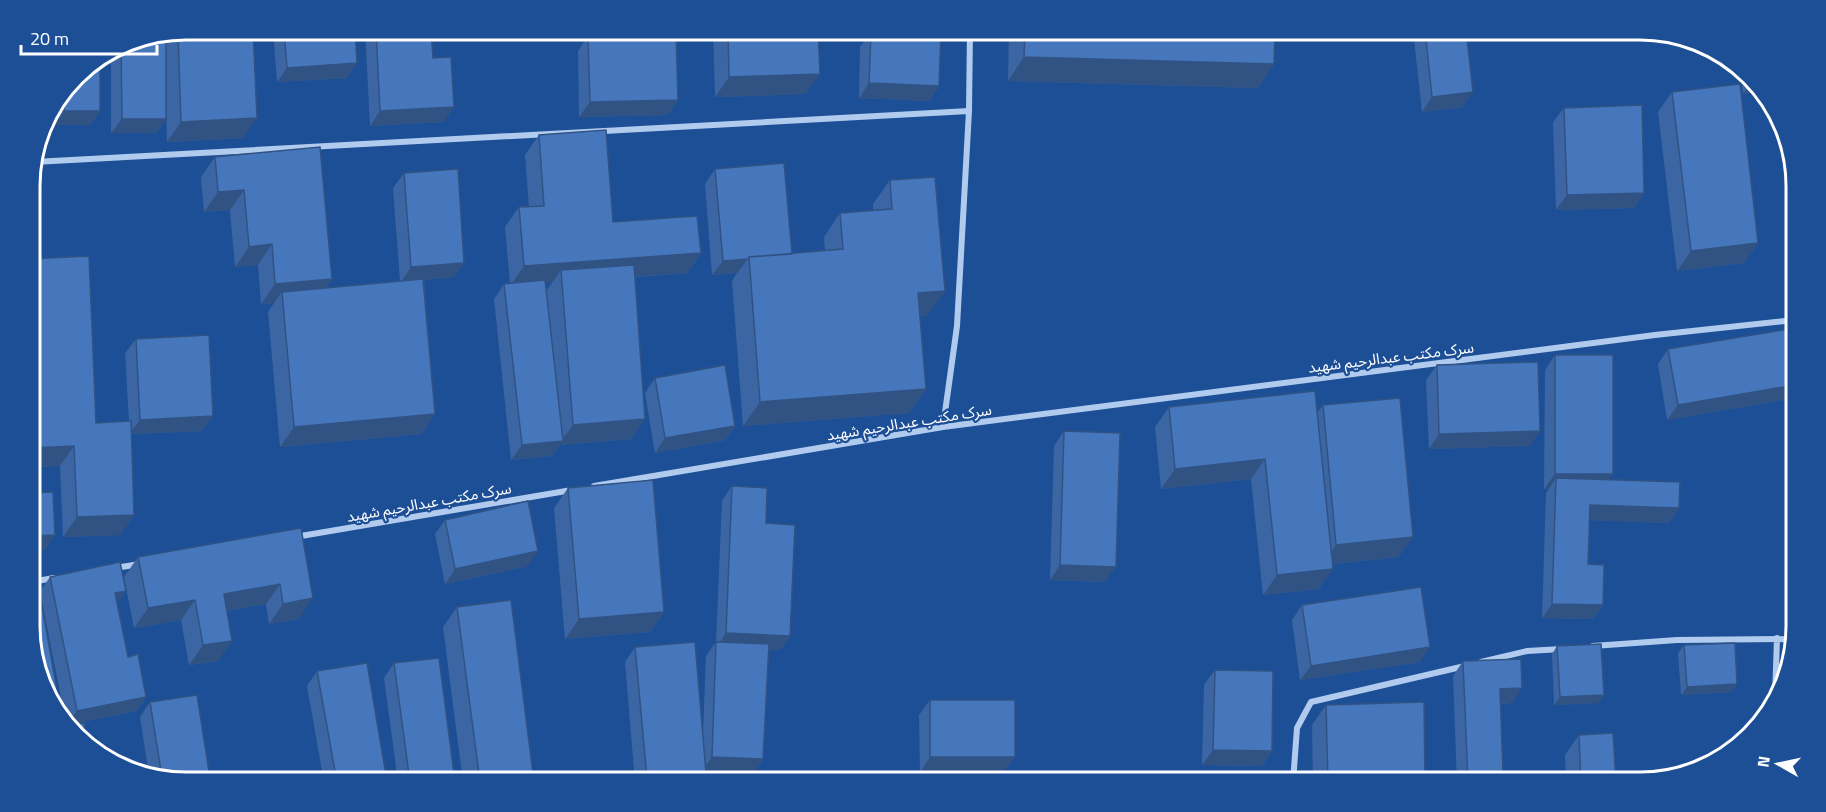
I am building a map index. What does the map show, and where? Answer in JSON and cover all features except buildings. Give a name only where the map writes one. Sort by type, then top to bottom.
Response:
[{"type":"street","points":[[943,427],[957,326],[969,111],[970,40]]},
{"type":"street","points":[[43,162],[969,111]]},
{"type":"street","name":"سرک مکتب عبدالرحیم شهید","points":[[592,486],[943,427],[1655,335],[1786,321]]},
{"type":"street","name":"سرک مکتب عبدالرحیم شهید","points":[[288,538],[581,489]]},
{"type":"street","points":[[113,568],[148,562]]},
{"type":"street","points":[[40,580],[66,576]]},
{"type":"street","points":[[1776,677],[1777,638]]},
{"type":"street","points":[[1585,647],[1677,640],[1785,638]]},
{"type":"street","points":[[1294,771],[1297,728],[1311,702],[1527,651],[1573,648]]}]
